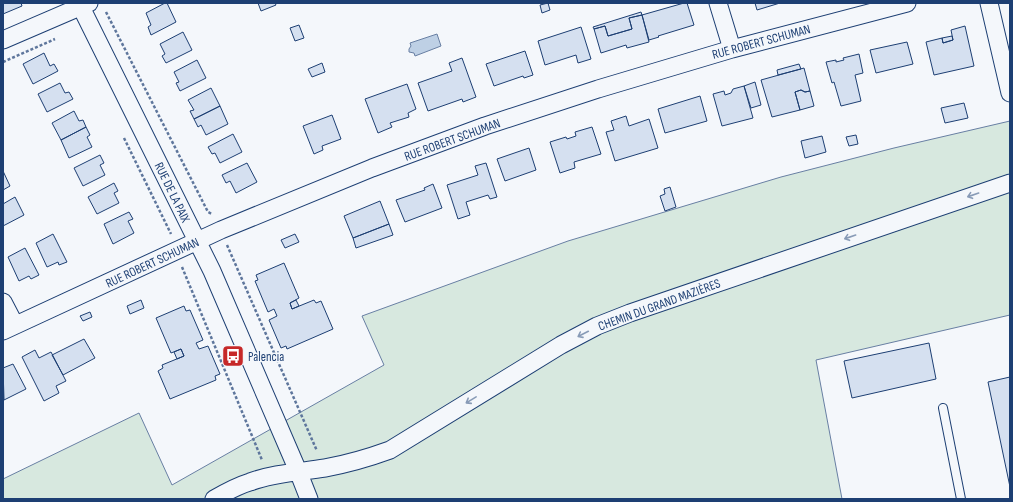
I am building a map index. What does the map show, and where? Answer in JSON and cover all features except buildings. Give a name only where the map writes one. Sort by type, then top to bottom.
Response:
[{"type":"street","points":[[718,3],[732,49]]},
{"type":"street","name":"RUE ROBERT SCHUMAN","points":[[3,302],[9,328],[221,230],[372,168],[485,126],[598,89],[732,49],[907,3]]},
{"type":"street","points":[[989,3],[1010,93]]},
{"type":"street","points":[[3,40],[83,4]]},
{"type":"street","name":"RUE DE LA PAIX","points":[[83,4],[232,316],[309,499]]},
{"type":"street","name":"CHEMIN DU GRAND MAZIÈRES","points":[[214,499],[250,482],[269,476],[325,468],[363,460],[390,450],[561,345],[597,326],[630,313],[1010,183]]},
{"type":"lane","points":[[943,408],[961,499]]},
{"type":"path","points":[[3,62],[58,38]]},
{"type":"shaded area","points":[[1010,121],[1010,315],[816,360],[842,499],[3,499],[3,479],[139,413],[172,485],[384,365],[362,316],[568,241],[781,177],[894,148]]},
{"type":"water","points":[[437,34],[441,46],[415,56],[414,53],[409,52],[411,46],[410,43]]},
{"type":"place","name":"Palencia","points":[[233,356]]}]
